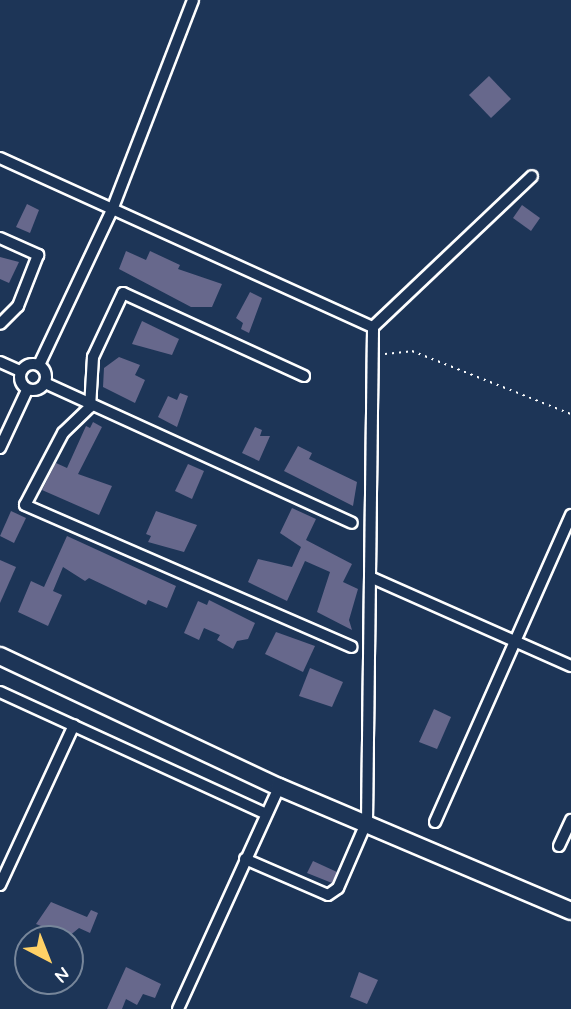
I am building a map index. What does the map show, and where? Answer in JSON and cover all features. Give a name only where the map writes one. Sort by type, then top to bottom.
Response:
[{"type":"street","points":[[193,0],[112,210],[39,365],[45,383],[90,407],[352,523]]},
{"type":"street","points":[[0,158],[373,327]]},
{"type":"street","points":[[245,859],[328,895],[338,888],[368,821],[373,327],[531,176]]},
{"type":"street","points":[[0,238],[38,255],[18,306],[0,324]]},
{"type":"street","points":[[304,376],[122,293],[93,357],[90,407],[63,433],[24,505],[351,648]]},
{"type":"street","points":[[0,362],[20,372]]},
{"type":"street","points":[[27,390],[19,379],[20,372],[25,366],[39,365]]},
{"type":"street","points":[[27,390],[41,388],[45,383]]},
{"type":"street","points":[[0,448],[27,390]]},
{"type":"street","points":[[435,822],[571,515]]},
{"type":"street","points":[[370,578],[571,666]]},
{"type":"street","points":[[0,656],[279,786],[368,821],[571,911]]},
{"type":"street","points":[[0,692],[266,814]]},
{"type":"street","points":[[0,886],[74,725]]},
{"type":"street","points":[[178,1009],[279,786]]},
{"type":"street","points":[[559,846],[571,820]]},
{"type":"path","points":[[372,360],[391,352],[412,351],[571,414]]},
{"type":"building","points":[[489,76],[511,99],[491,118],[469,95]]},
{"type":"building","points":[[27,204],[39,210],[30,233],[16,227]]},
{"type":"building","points":[[522,205],[540,218],[531,231],[513,218]]},
{"type":"building","points":[[126,251],[146,260],[150,251],[180,265],[178,269],[222,284],[212,307],[191,307],[119,269]]},
{"type":"building","points":[[0,257],[19,262],[9,283],[0,279]]},
{"type":"building","points":[[250,292],[262,298],[249,333],[241,329],[243,323],[236,318]]},
{"type":"building","points":[[142,321],[179,339],[172,355],[132,344]]},
{"type":"building","points":[[119,357],[140,365],[135,375],[145,380],[135,403],[103,387],[104,368]]},
{"type":"building","points":[[180,393],[188,396],[177,427],[158,417],[168,396],[177,400]]},
{"type":"building","points":[[93,422],[102,427],[78,474],[112,486],[99,515],[42,490],[56,463],[67,468],[86,426],[90,428]]},
{"type":"building","points":[[255,427],[262,430],[260,436],[270,436],[259,461],[242,453]]},
{"type":"building","points":[[298,446],[312,453],[309,459],[357,482],[353,506],[284,471]]},
{"type":"building","points":[[188,464],[204,471],[192,499],[175,491]]},
{"type":"building","points":[[292,508],[316,519],[306,540],[352,564],[343,582],[358,589],[349,620],[352,630],[317,612],[330,572],[305,561],[287,601],[248,582],[258,559],[292,567],[301,547],[280,533]]},
{"type":"building","points":[[11,511],[26,518],[14,543],[0,536]]},
{"type":"building","points":[[156,511],[197,525],[184,552],[148,542],[151,536],[146,534]]},
{"type":"building","points":[[67,536],[176,586],[167,608],[148,600],[146,605],[89,578],[85,581],[63,567],[53,591],[62,595],[48,626],[18,612],[31,581],[44,587]]},
{"type":"building","points":[[0,560],[16,567],[0,603]]},
{"type":"building","points":[[209,600],[255,623],[248,639],[237,641],[233,649],[217,640],[220,635],[204,628],[199,640],[184,633],[198,601],[207,605]]},
{"type":"building","points":[[276,632],[315,646],[303,672],[265,654]]},
{"type":"building","points":[[310,668],[343,682],[332,707],[299,696]]},
{"type":"building","points":[[434,709],[451,717],[437,749],[419,742]]},
{"type":"building","points":[[313,861],[337,872],[332,883],[307,873]]},
{"type":"building","points":[[51,902],[87,917],[91,910],[98,913],[90,933],[84,930],[84,925],[36,924]]},
{"type":"building","points":[[126,967],[161,984],[155,998],[143,994],[137,1005],[126,999],[122,1009],[107,1009]]},
{"type":"building","points":[[359,972],[378,980],[367,1004],[350,997]]}]
